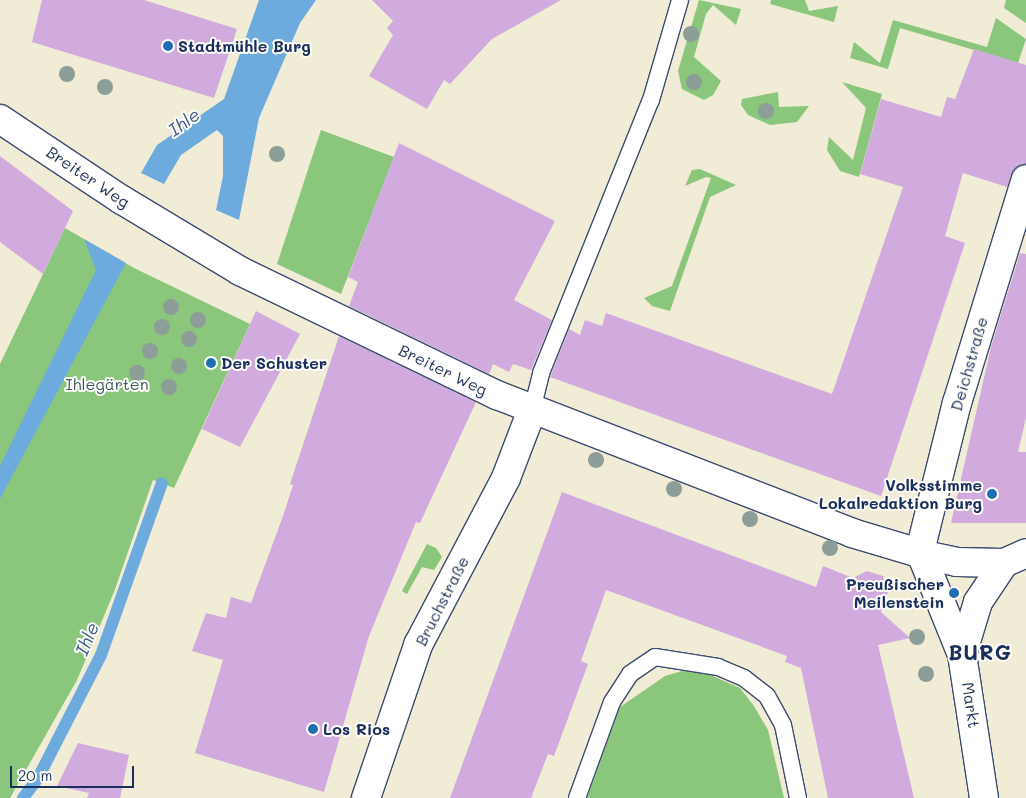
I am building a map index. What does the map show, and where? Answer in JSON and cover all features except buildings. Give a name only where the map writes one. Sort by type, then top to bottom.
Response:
[{"type":"street","name":"Breiter Weg","points":[[0,119],[122,200],[240,271],[532,410],[852,532],[957,562],[1015,558]]},
{"type":"street","name":"Deichstraße","points":[[920,551],[958,403],[1026,180]]},
{"type":"street","name":"Bruchstraße","points":[[366,798],[418,645],[506,478],[532,410]]},
{"type":"street","points":[[920,551],[962,655]]},
{"type":"street","name":"Markt","points":[[984,798],[962,655],[978,602],[1015,558]]},
{"type":"lane","points":[[532,410],[541,372],[651,100],[680,0]]},
{"type":"lane","points":[[577,798],[612,702],[630,674],[655,658],[718,667],[744,678],[767,696],[783,724],[798,798]]},
{"type":"green space","points":[[699,0],[741,9],[736,25],[713,5],[706,14],[694,57],[721,81],[713,95],[704,100],[682,89],[678,71]]},
{"type":"green space","points":[[771,0],[805,0],[809,11],[838,6],[834,22],[770,4]]},
{"type":"green space","points":[[1006,0],[1026,0],[1026,23],[1004,8]]},
{"type":"green space","points":[[996,18],[1026,39],[1018,63],[900,28],[888,69],[850,58],[854,42],[880,63],[893,20],[987,47]]},
{"type":"green space","points":[[842,82],[882,94],[859,177],[840,171],[827,150],[829,137],[853,160],[866,108]]},
{"type":"green space","points":[[778,92],[779,107],[809,106],[797,122],[770,125],[748,115],[741,105],[742,99]]},
{"type":"green space","points":[[321,130],[394,157],[341,294],[277,264]]},
{"type":"green space","points":[[700,169],[736,185],[710,197],[670,311],[652,306],[644,298],[672,286],[711,178],[706,177],[685,186],[692,170]]},
{"type":"green space","name":"Ihlegärten","points":[[65,228],[134,268],[250,324],[174,488],[153,480],[114,592],[77,680],[10,798],[0,798],[0,364]]},
{"type":"green space","points":[[427,544],[436,548],[442,557],[434,570],[422,567],[407,594],[402,591]]},
{"type":"green space","points":[[699,670],[740,688],[754,706],[768,730],[784,798],[587,798],[620,707],[665,676],[682,671]]},
{"type":"water","points":[[259,0],[316,0],[300,23],[259,118],[239,220],[216,210],[223,176],[223,136],[217,130],[181,155],[164,184],[141,173],[157,145],[224,99]]},
{"type":"water","points":[[84,239],[126,263],[0,499],[0,466],[96,270]]},
{"type":"waterway","name":"Ihle","points":[[23,798],[38,778],[101,655],[162,483]]},
{"type":"place","name":"Stadtmühle Burg","points":[[168,46]]},
{"type":"place","name":"Der Schuster","points":[[211,363]]},
{"type":"place","name":"Volksstimme Lokalredaktion Burg","points":[[992,494]]},
{"type":"place","name":"Preußischer Meilenstein","points":[[954,593]]},
{"type":"place","name":"Los Rios","points":[[313,729]]},
{"type":"district","name":"BURG","points":[[980,652]]}]
